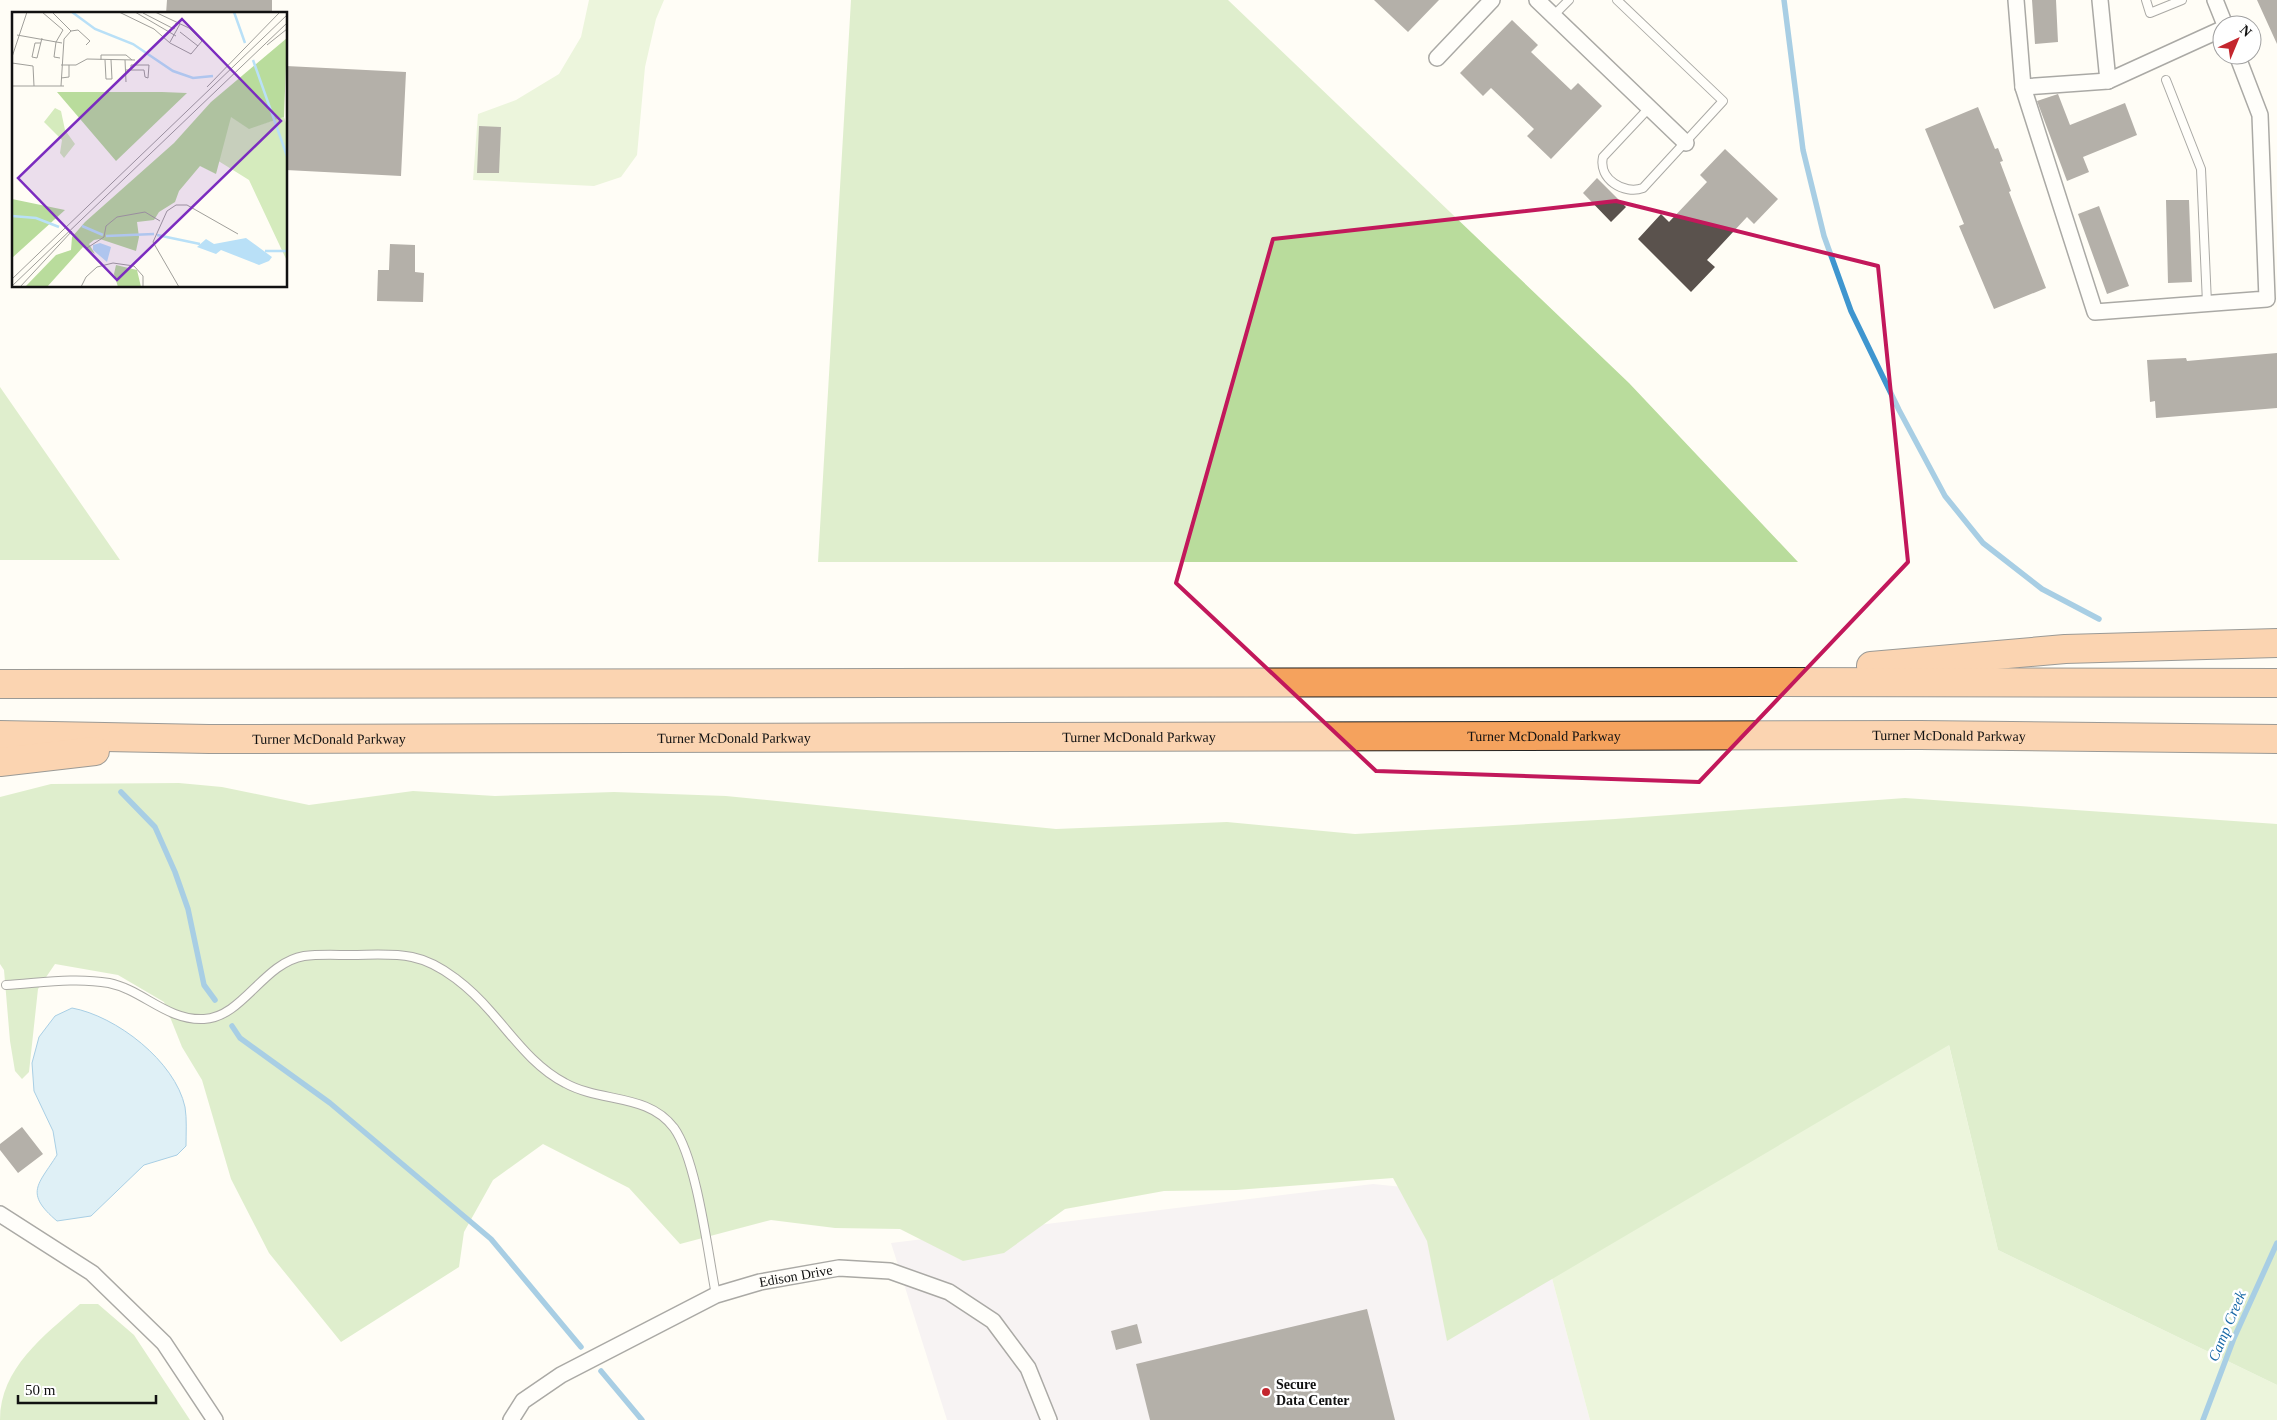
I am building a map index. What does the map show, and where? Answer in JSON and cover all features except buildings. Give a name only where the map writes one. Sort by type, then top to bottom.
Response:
[{"type":"highway","points":[[1773,682],[1874,666],[2065,649],[2277,644]]},
{"type":"highway","points":[[0,684],[2277,683]]},
{"type":"highway","name":"Turner McDonald Parkway","points":[[0,735],[209,739],[1870,735],[2216,738],[2277,741]]},
{"type":"highway","points":[[0,762],[209,739]]},
{"type":"street","points":[[1437,58],[1492,0]]},
{"type":"street","points":[[1537,0],[1686,143]]},
{"type":"street","points":[[2016,0],[2023,87],[2095,312],[2267,299],[2260,115],[2241,65]]},
{"type":"street","points":[[2100,0],[2108,81]]},
{"type":"street","points":[[2216,0],[2221,15]]},
{"type":"street","points":[[2023,87],[2108,81],[2212,34]]},
{"type":"street","points":[[0,1214],[92,1273],[164,1344],[215,1420]]},
{"type":"street","name":"Edison Drive","points":[[510,1420],[523,1401],[561,1374],[716,1295],[760,1282],[839,1268],[890,1271],[949,1292],[993,1321],[1028,1368],[1049,1420]]},
{"type":"lane","points":[[1553,16],[1569,0]]},
{"type":"lane","points":[[1618,0],[1723,101],[1643,188],[1634,192],[1625,190],[1605,174],[1602,164],[1603,157],[1649,108]]},
{"type":"lane","points":[[2146,0],[2150,13],[2182,0]]},
{"type":"lane","points":[[2166,80],[2201,169],[2207,303]]},
{"type":"lane","points":[[6,985],[72,980],[110,984],[138,995],[163,1010],[186,1018],[206,1019],[229,1011],[281,965],[304,956],[376,955],[413,957],[432,965],[441,969],[469,990],[542,1068],[565,1084],[596,1095],[633,1101],[659,1112],[675,1129],[687,1154],[716,1295]]},
{"type":"highlighted area","points":[[1616,201],[1878,266],[1908,562],[1699,782],[1376,771],[1176,583],[1273,239]]},
{"type":"shaded area","points":[[1373,1184],[1531,1200],[1590,1420],[947,1420],[891,1243]]},
{"type":"green space","points":[[589,0],[664,0],[656,19],[645,67],[637,155],[621,177],[594,186],[473,180],[478,114],[516,100],[559,74],[581,37]]},
{"type":"green space","points":[[851,0],[1228,0],[1629,383],[1798,562],[818,562]]},
{"type":"green space","points":[[0,387],[120,560],[0,560]]},
{"type":"green space","points":[[179,783],[222,787],[309,805],[413,791],[495,796],[614,792],[726,796],[1056,829],[1227,822],[1355,834],[1615,819],[1905,798],[2277,824],[2277,1385],[1998,1250],[1949,1045],[1447,1341],[1427,1241],[1393,1178],[1236,1190],[1164,1191],[1065,1209],[1004,1253],[963,1261],[900,1229],[835,1228],[771,1220],[680,1244],[629,1188],[543,1144],[493,1180],[464,1232],[459,1267],[341,1342],[269,1253],[231,1179],[202,1080],[182,1047],[164,1002],[118,975],[55,964],[38,989],[29,1072],[22,1079],[15,1071],[10,1041],[4,970],[0,964],[0,797],[51,784]]},
{"type":"green space","points":[[1911,887],[1998,1250],[2277,1385],[2277,1420],[1590,1420],[1531,1200]]},
{"type":"green space","points":[[80,1304],[98,1304],[134,1335],[190,1420],[0,1420],[2,1401],[7,1384],[16,1369],[39,1341]]},
{"type":"water","points":[[72,1008],[107,1020],[124,1031],[141,1043],[169,1073],[179,1090],[185,1107],[186,1146],[177,1155],[144,1165],[91,1216],[57,1221],[40,1203],[37,1196],[40,1182],[57,1155],[53,1131],[34,1091],[32,1063],[39,1037],[55,1016]]},
{"type":"waterway","points":[[1784,0],[1803,150],[1824,236],[1851,311],[1899,410],[1945,496],[1983,543],[2042,589],[2099,619]]},
{"type":"waterway","points":[[121,792],[155,827],[175,872],[188,909],[204,985],[215,1000]]},
{"type":"waterway","points":[[232,1026],[240,1038],[330,1103],[491,1239],[581,1347]]},
{"type":"waterway","name":"Camp Creek","points":[[2203,1420],[2234,1338],[2277,1243]]},
{"type":"waterway","points":[[601,1371],[642,1420]]},
{"type":"place","name":"Secure Data Center","points":[[1266,1392]]}]
